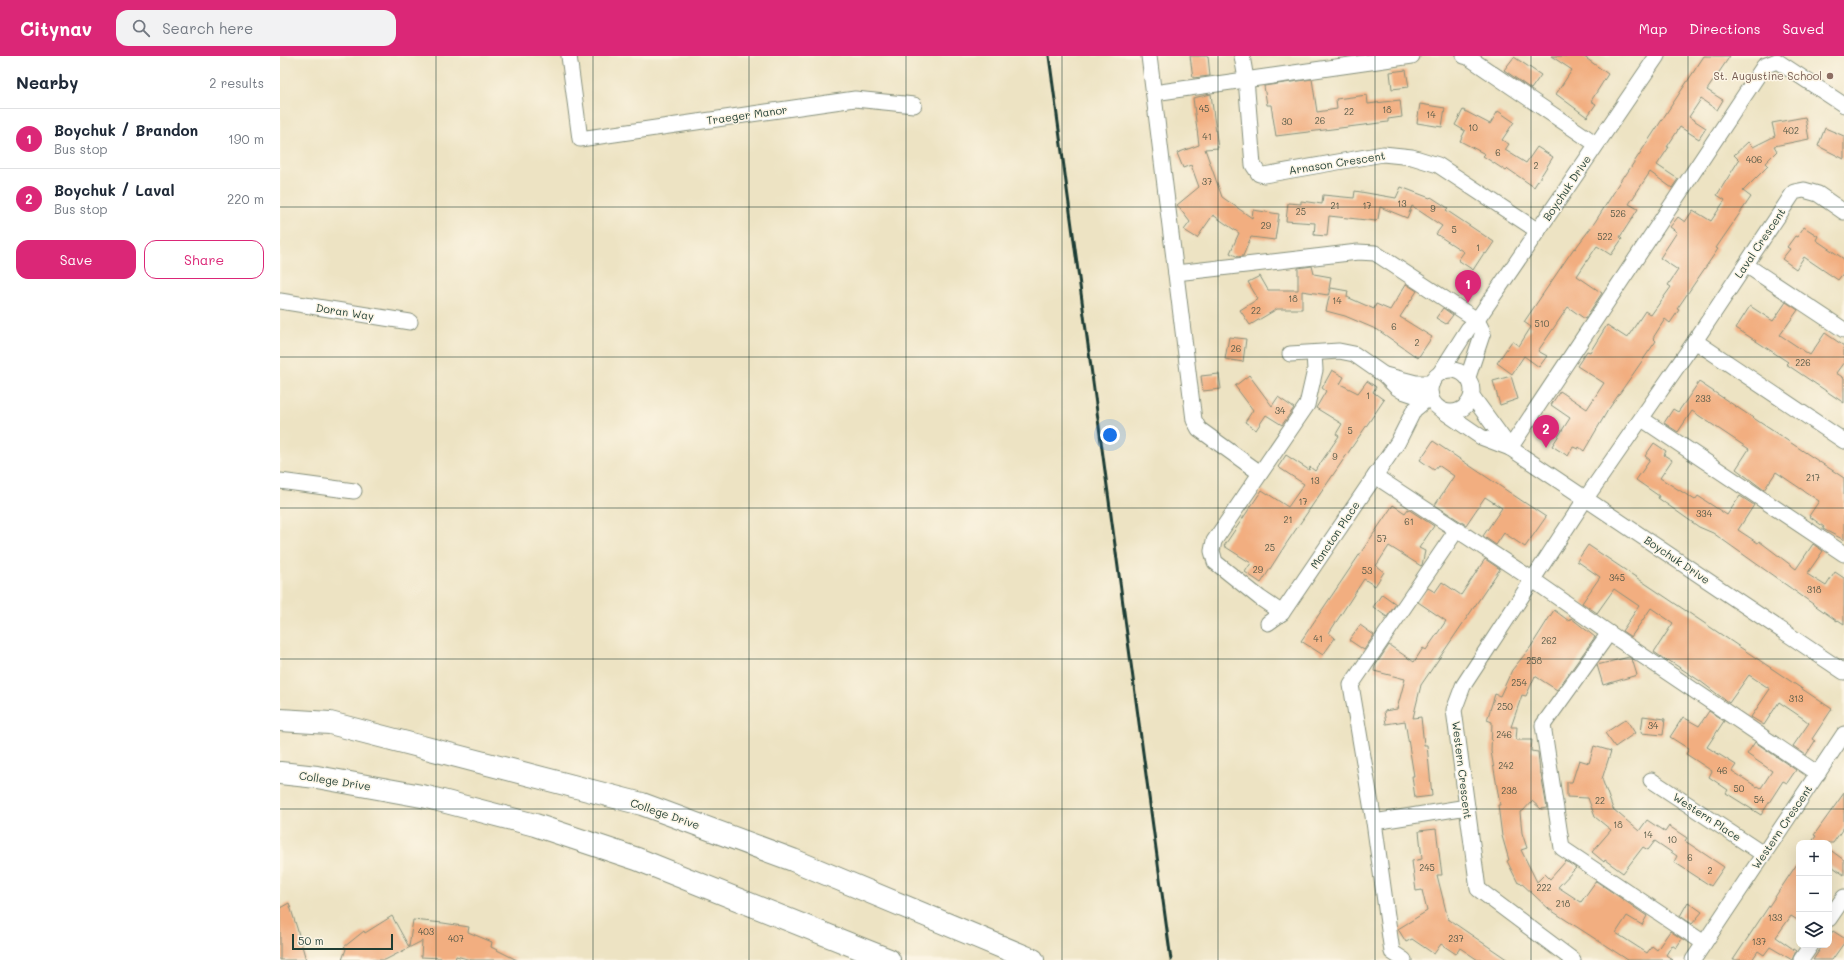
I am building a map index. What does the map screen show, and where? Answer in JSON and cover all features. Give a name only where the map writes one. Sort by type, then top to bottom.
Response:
[{"type":"highway","name":"College Drive","points":[[280,720],[330,723],[642,804],[793,860],[1033,960]]},
{"type":"highway","name":"College Drive","points":[[280,773],[428,797],[535,825],[638,859],[889,960]]},
{"type":"street","name":"Traeger Manor","points":[[569,56],[580,139],[855,99],[914,105]]},
{"type":"street","points":[[1149,56],[1194,420],[1199,429],[1260,473]]},
{"type":"street","name":"Arnason Crescent","points":[[1242,56],[1246,79],[1253,165],[1259,174],[1264,175],[1383,154],[1412,157],[1438,165],[1538,230]]},
{"type":"street","points":[[1154,93],[1412,56]]},
{"type":"street","points":[[1464,56],[1468,57],[1596,144]]},
{"type":"street","name":"Boychuk Drive","points":[[1649,59],[1596,144],[1477,320],[1468,329],[1436,394],[1480,437],[1510,448],[1844,672]]},
{"type":"street","points":[[1510,448],[1764,66],[1777,61],[1844,105]]},
{"type":"street","name":"Laval Crescent","points":[[1586,498],[1642,419],[1794,192],[1804,190],[1818,194],[1844,212]]},
{"type":"street","points":[[1176,273],[1358,252],[1375,253],[1477,320],[1483,332],[1468,378]]},
{"type":"street","points":[[1746,265],[1844,330]]},
{"type":"street","name":"Doran Way","points":[[280,301],[410,322]]},
{"type":"street","points":[[1694,341],[1844,441]]},
{"type":"street","points":[[1290,354],[1314,354],[1339,351],[1354,354],[1384,374],[1402,392],[1414,395],[1436,394],[1455,412],[1466,406],[1472,396],[1471,383],[1463,373],[1452,370],[1436,394]]},
{"type":"street","points":[[1282,613],[1260,598],[1215,562],[1212,551],[1214,540],[1307,405],[1315,370],[1314,354]]},
{"type":"street","name":"Moncton Place","points":[[1268,623],[1282,613],[1398,442],[1414,410],[1436,394]]},
{"type":"street","name":"Boychuk Drive","points":[[1472,396],[1510,448]]},
{"type":"street","points":[[1642,419],[1844,554]]},
{"type":"street","points":[[1375,476],[1456,531],[1533,580],[1818,774]]},
{"type":"street","points":[[280,481],[354,491]]},
{"type":"street","name":"Western Crescent","points":[[1572,960],[1478,889],[1454,710],[1463,686],[1586,498]]},
{"type":"street","points":[[1404,960],[1392,952],[1374,822],[1350,685],[1456,531]]},
{"type":"street","points":[[1609,633],[1543,725],[1562,848],[1704,943]]},
{"type":"street","name":"Western Crescent","points":[[1693,960],[1844,734]]},
{"type":"street","name":"Western Place","points":[[1651,780],[1763,854]]},
{"type":"street","points":[[1374,822],[1466,807]]},
{"type":"street","points":[[1832,915],[1844,897]]},
{"type":"street","points":[[1801,960],[1809,948]]},
{"type":"building","points":[[1190,56],[1208,56],[1210,76],[1193,78]]},
{"type":"building","points":[[1551,56],[1583,56],[1608,74],[1591,101],[1596,104],[1587,117],[1556,94],[1572,70]]},
{"type":"building","points":[[1704,56],[1730,56],[1707,90],[1723,100],[1717,110],[1701,99],[1689,117],[1706,128],[1699,139],[1680,127],[1667,147],[1669,147],[1657,165],[1678,179],[1672,188],[1650,172],[1629,204],[1638,209],[1620,237],[1622,239],[1611,255],[1597,246],[1577,276],[1602,293],[1585,319],[1568,307],[1538,351],[1547,356],[1539,367],[1524,356],[1512,374],[1497,363],[1512,341],[1519,346],[1531,327],[1524,322],[1574,248],[1575,249],[1595,222],[1624,175],[1625,176]]},
{"type":"building","points":[[1514,57],[1541,75],[1531,89],[1504,70]]},
{"type":"building","points":[[1406,70],[1409,87],[1392,89],[1390,72]]},
{"type":"building","points":[[1312,79],[1317,112],[1337,109],[1336,99],[1367,95],[1368,104],[1400,100],[1402,117],[1388,119],[1388,122],[1276,136],[1271,105],[1267,105],[1264,86]]},
{"type":"building","points":[[1211,94],[1218,148],[1205,149],[1222,197],[1252,218],[1253,210],[1279,214],[1275,240],[1251,237],[1243,256],[1238,257],[1230,253],[1239,233],[1213,215],[1197,238],[1184,230],[1190,222],[1177,205],[1199,187],[1191,165],[1183,168],[1177,153],[1199,145],[1193,98]]},
{"type":"building","points":[[1420,104],[1445,108],[1442,127],[1417,123]]},
{"type":"building","points":[[1463,110],[1490,124],[1498,111],[1514,122],[1502,140],[1509,144],[1505,150],[1526,163],[1537,147],[1553,157],[1534,187],[1508,169],[1506,171],[1483,156],[1485,154],[1460,141],[1465,131],[1455,125]]},
{"type":"building","points":[[1805,117],[1809,139],[1774,146],[1777,151],[1765,163],[1768,166],[1743,191],[1751,197],[1716,248],[1718,249],[1677,309],[1679,310],[1670,323],[1665,319],[1653,338],[1656,341],[1608,410],[1584,451],[1579,447],[1578,449],[1573,447],[1568,456],[1552,446],[1570,418],[1551,405],[1560,391],[1587,409],[1604,383],[1577,366],[1587,351],[1590,352],[1607,325],[1627,338],[1645,311],[1651,315],[1671,287],[1668,285],[1678,270],[1660,258],[1677,232],[1670,227],[1678,217],[1685,222],[1693,210],[1711,221],[1725,200],[1717,195],[1739,160],[1734,155],[1748,142],[1753,147],[1775,136],[1772,123]]},
{"type":"building","points":[[1825,128],[1844,136],[1844,159],[1818,146]]},
{"type":"building","points":[[1401,187],[1430,198],[1431,197],[1448,208],[1446,210],[1494,242],[1486,254],[1484,253],[1473,270],[1458,260],[1464,252],[1436,234],[1442,226],[1412,206],[1407,218],[1380,207],[1378,219],[1376,221],[1329,216],[1327,236],[1314,235],[1315,223],[1286,221],[1288,203],[1301,204],[1301,201],[1322,204],[1323,195],[1354,198],[1355,191],[1396,198]]},
{"type":"building","points":[[1804,227],[1818,236],[1816,240],[1844,259],[1844,272],[1838,280],[1804,257],[1796,269],[1782,259],[1790,249],[1787,247]]},
{"type":"building","points":[[1312,266],[1314,274],[1331,277],[1328,295],[1302,291],[1302,309],[1277,309],[1250,325],[1240,310],[1258,299],[1248,282],[1260,276],[1268,290],[1298,290],[1298,268]]},
{"type":"building","points":[[1406,284],[1417,291],[1400,317],[1432,337],[1418,358],[1378,330],[1345,316],[1326,311],[1331,288],[1348,291],[1347,297],[1374,309],[1376,304],[1390,310]]},
{"type":"building","points":[[1786,302],[1798,310],[1780,335],[1810,355],[1825,333],[1844,346],[1844,362],[1836,373],[1844,378],[1844,403],[1786,364],[1788,362],[1736,328],[1750,306],[1773,321]]},
{"type":"building","points":[[1443,308],[1453,315],[1446,324],[1436,318]]},
{"type":"building","points":[[1229,337],[1246,339],[1243,362],[1225,359]]},
{"type":"building","points":[[1332,370],[1344,377],[1340,384],[1358,393],[1367,381],[1376,387],[1373,392],[1384,400],[1261,583],[1245,572],[1251,563],[1224,546],[1262,490],[1288,507],[1304,484],[1278,467],[1286,455],[1309,470],[1310,467],[1315,471],[1339,436],[1336,434],[1342,424],[1316,408],[1326,391],[1322,388]]},
{"type":"building","points":[[1219,374],[1221,389],[1203,391],[1201,376]]},
{"type":"building","points":[[1249,375],[1272,406],[1278,397],[1294,408],[1282,425],[1266,415],[1256,430],[1245,422],[1253,410],[1235,386]]},
{"type":"building","points":[[1511,376],[1518,399],[1500,405],[1493,381]]},
{"type":"building","points":[[1699,382],[1844,478],[1844,540],[1823,529],[1824,527],[1809,516],[1819,501],[1776,472],[1764,490],[1736,469],[1749,449],[1692,411],[1678,432],[1664,423],[1673,409],[1678,412]]},
{"type":"building","points":[[1433,441],[1546,517],[1525,547],[1504,533],[1496,545],[1483,536],[1502,508],[1485,497],[1466,525],[1435,505],[1454,476],[1438,465],[1434,470],[1420,460]]},
{"type":"building","points":[[1654,443],[1666,451],[1664,455],[1672,460],[1660,478],[1695,500],[1698,496],[1727,515],[1740,496],[1754,505],[1738,530],[1758,543],[1759,541],[1796,569],[1813,544],[1823,551],[1807,574],[1826,586],[1835,572],[1844,578],[1844,624],[1838,620],[1837,621],[1713,533],[1699,527],[1658,498],[1659,496],[1636,480],[1650,460],[1645,456]]},
{"type":"building","points":[[1393,505],[1405,513],[1408,509],[1434,526],[1419,548],[1425,551],[1422,565],[1421,566],[1389,546],[1376,566],[1384,572],[1375,586],[1364,579],[1329,633],[1335,638],[1323,655],[1301,641]]},
{"type":"building","points":[[1588,545],[1832,709],[1812,739],[1815,741],[1806,755],[1793,746],[1809,723],[1804,719],[1779,702],[1764,725],[1751,717],[1770,689],[1749,675],[1729,703],[1700,681],[1654,652],[1673,623],[1651,608],[1631,637],[1622,631],[1639,606],[1614,589],[1597,613],[1582,603],[1600,577],[1577,561]]},
{"type":"building","points":[[1485,559],[1500,569],[1421,685],[1413,718],[1421,717],[1424,745],[1427,745],[1432,796],[1415,798],[1412,776],[1414,776],[1405,721],[1386,724],[1384,711],[1397,709],[1405,679],[1374,671],[1375,666],[1389,645],[1414,662],[1423,648],[1426,650],[1446,621],[1418,602],[1428,588],[1435,592],[1442,582],[1461,595]]},
{"type":"building","points":[[1382,594],[1396,604],[1387,617],[1373,607]]},
{"type":"building","points":[[1554,610],[1569,621],[1571,618],[1595,637],[1557,690],[1535,676],[1526,696],[1522,695],[1511,727],[1517,727],[1516,740],[1532,740],[1531,751],[1538,752],[1540,773],[1547,808],[1541,809],[1532,801],[1523,811],[1520,812],[1522,833],[1527,848],[1521,850],[1537,882],[1545,874],[1550,879],[1566,861],[1576,868],[1558,887],[1581,902],[1596,881],[1647,916],[1642,925],[1627,916],[1616,933],[1647,953],[1652,946],[1657,950],[1670,931],[1682,939],[1676,948],[1672,945],[1666,955],[1673,960],[1628,960],[1549,909],[1520,882],[1518,883],[1507,861],[1509,860],[1502,836],[1498,805],[1500,805],[1491,751],[1492,722],[1487,720],[1495,694],[1500,696],[1512,670],[1530,648]]},
{"type":"building","points":[[1360,625],[1374,635],[1364,650],[1349,640]]},
{"type":"building","points":[[1629,657],[1632,659],[1637,675],[1603,685],[1597,665]]},
{"type":"building","points":[[1709,711],[1724,721],[1707,747],[1736,765],[1732,771],[1761,788],[1772,771],[1747,754],[1755,742],[1796,770],[1787,783],[1783,781],[1761,815],[1726,793],[1728,790],[1709,777],[1712,771],[1686,754],[1689,749],[1670,737],[1683,717],[1699,726]]},
{"type":"building","points":[[1643,716],[1665,719],[1663,735],[1641,733]]},
{"type":"building","points":[[1626,719],[1635,733],[1615,747],[1605,733]]},
{"type":"building","points":[[1594,746],[1611,751],[1602,779],[1613,809],[1639,831],[1647,820],[1665,832],[1669,826],[1687,838],[1685,841],[1724,867],[1711,886],[1674,862],[1677,856],[1655,841],[1648,850],[1643,847],[1623,873],[1605,860],[1604,862],[1592,852],[1611,830],[1595,817],[1588,798],[1567,797],[1567,782],[1572,782],[1579,760],[1589,763]]},
{"type":"building","points":[[1844,793],[1844,827],[1833,843],[1832,840],[1813,840],[1816,836],[1814,835]]},
{"type":"building","points":[[1436,829],[1442,875],[1437,875],[1448,919],[1508,960],[1478,960],[1460,948],[1456,954],[1441,944],[1434,954],[1412,939],[1406,942],[1398,929],[1427,911],[1422,890],[1416,891],[1412,861],[1422,859],[1419,831]]},
{"type":"building","points":[[1832,851],[1844,860],[1844,875],[1832,866]]},
{"type":"building","points":[[1796,866],[1796,919],[1791,916],[1776,937],[1796,951],[1792,960],[1770,947],[1764,955],[1758,951],[1752,960],[1733,960]]},
{"type":"building","points":[[1688,902],[1702,912],[1692,924],[1680,916]]},
{"type":"building","points":[[289,903],[306,960],[280,960],[280,908]]},
{"type":"building","points":[[392,916],[409,947],[413,920],[443,923],[469,927],[468,932],[492,942],[491,947],[517,960],[471,960],[456,956],[455,960],[441,960],[441,958],[421,957],[422,941],[385,960],[342,960],[346,949],[344,947],[364,931],[365,933]]},
{"type":"building","points":[[1833,931],[1844,938],[1844,943],[1832,960],[1813,960],[1821,948],[1832,948]]},
{"type":"railway","points":[[1049,56],[1171,960]]},
{"type":"place","name":"St. Augustine School","points":[[1830,76]]},
{"type":"place","name":"Boychuk / Brandon","points":[[1468,303]]},
{"type":"place","name":"Boychuk / Laval","points":[[1546,448]]}]
